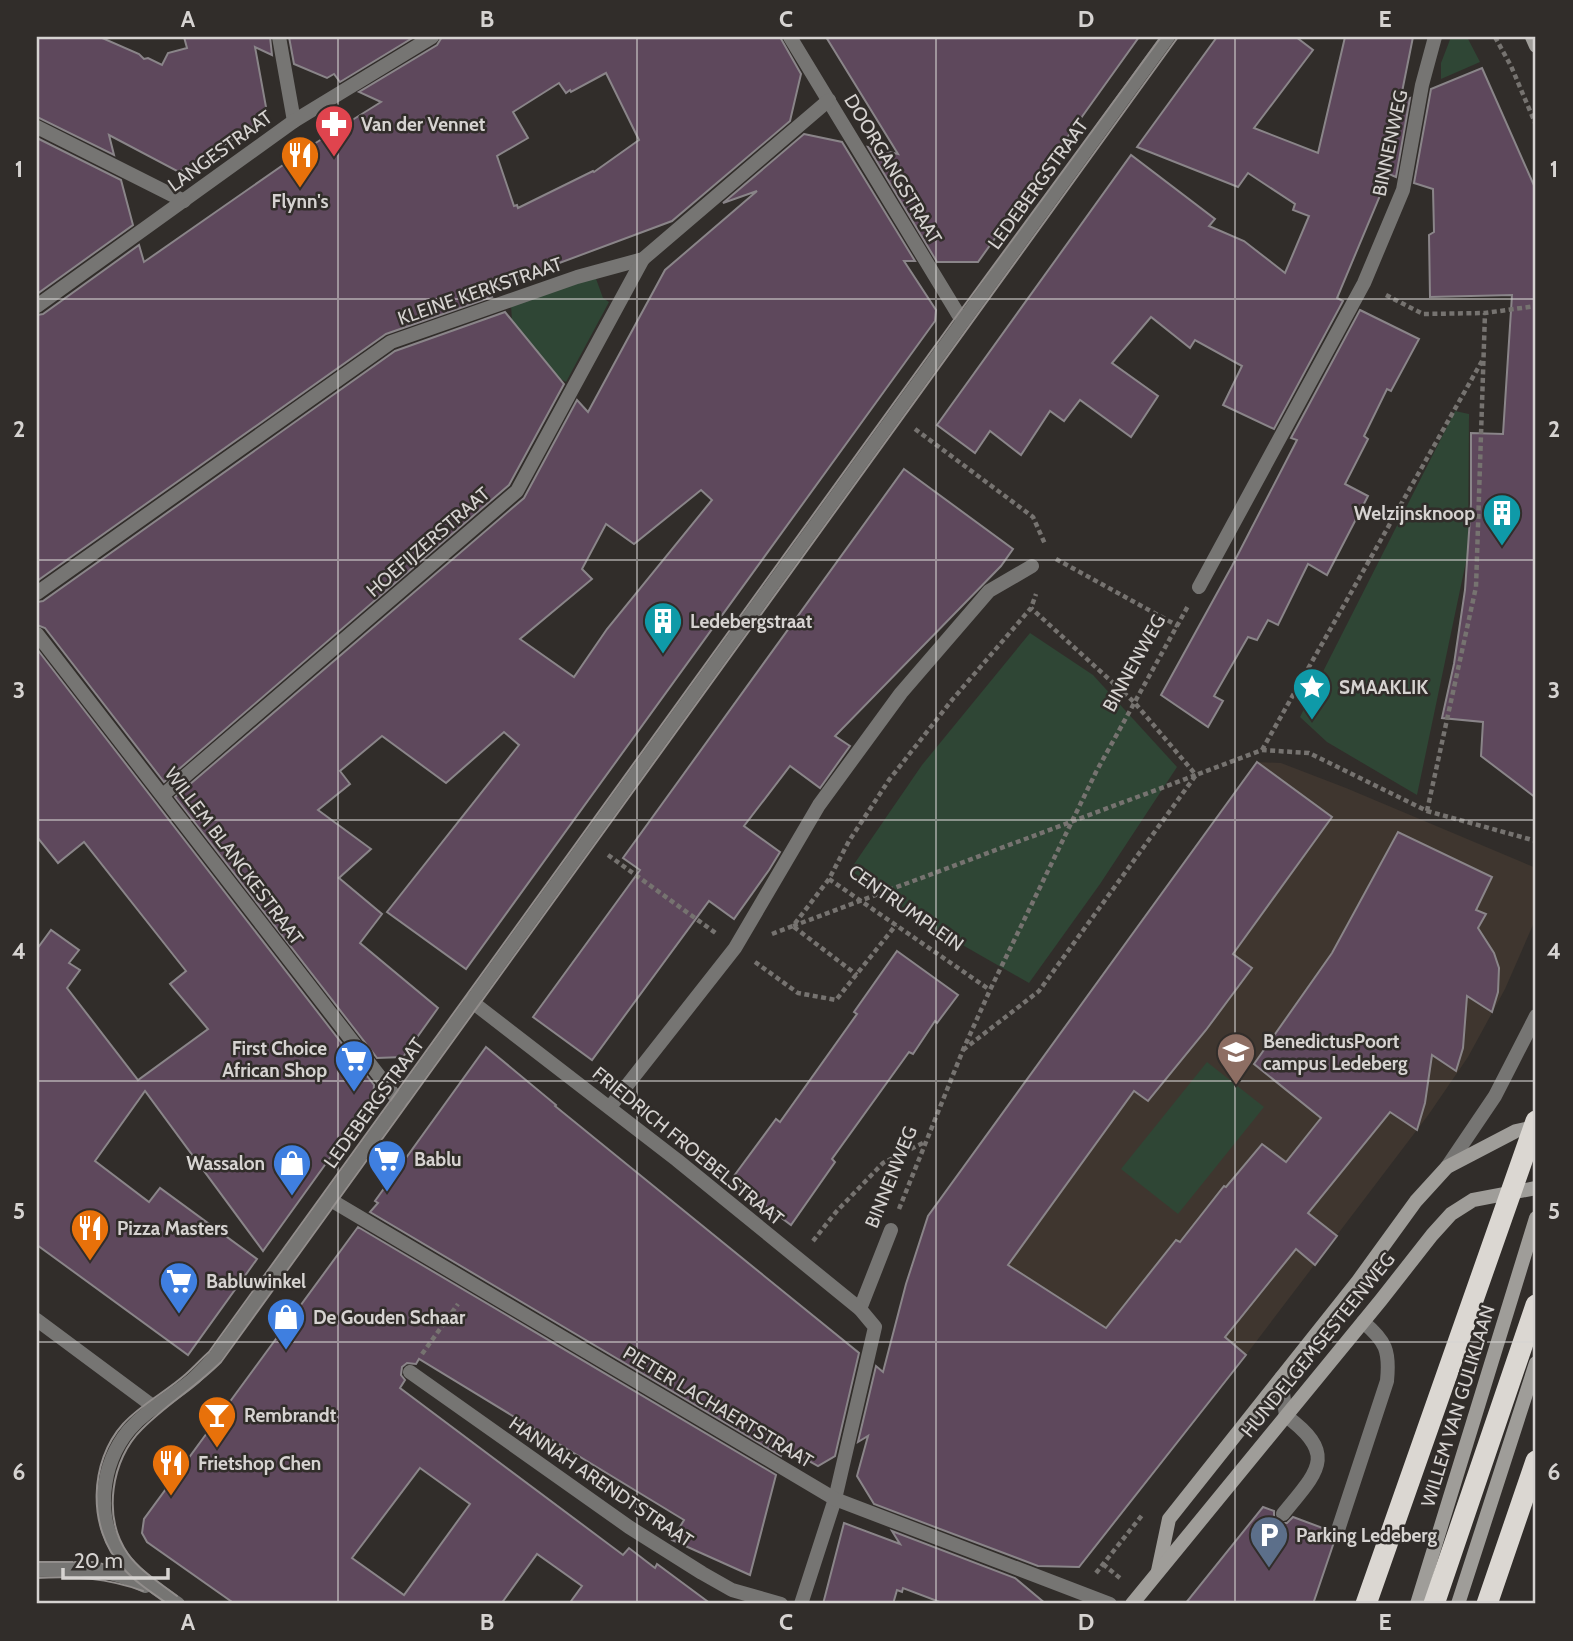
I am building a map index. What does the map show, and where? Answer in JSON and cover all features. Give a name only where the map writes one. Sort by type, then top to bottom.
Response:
[{"type":"highway","points":[[1366,1604],[1536,1121]]},
{"type":"highway","points":[[1434,1604],[1536,1305]]},
{"type":"highway","points":[[1487,1604],[1536,1461]]},
{"type":"main road","points":[[1532,37],[1536,46]]},
{"type":"main road","name":"HUNDELGEMSESTEENWEG","points":[[1158,1571],[1169,1519],[1358,1281],[1416,1201],[1447,1167],[1516,1131],[1536,1127]]},
{"type":"main road","name":"HUNDELGEMSESTEENWEG","points":[[1132,1604],[1451,1214],[1473,1200],[1536,1188]]},
{"type":"main road","name":"WILLEM VAN GULIKLAAN","points":[[1417,1604],[1536,1219]]},
{"type":"main road","points":[[1458,1604],[1536,1363]]},
{"type":"street","points":[[279,37],[294,121]]},
{"type":"street","name":"LANGESTRAAT","points":[[37,306],[294,121],[432,37]]},
{"type":"street","name":"DOORGANGSTRAAT","points":[[790,37],[958,314],[964,319]]},
{"type":"street","name":"LEDEBERGSTRAAT","points":[[176,1603],[139,1575],[121,1556],[110,1537],[104,1502],[104,1480],[113,1456],[129,1430],[154,1407],[191,1381],[215,1357],[1168,37]]},
{"type":"street","name":"BINNENWEG","points":[[1199,587],[1364,283],[1403,190],[1422,85],[1434,37]]},
{"type":"street","name":"KLEINE KERKSTRAAT","points":[[37,593],[391,342],[577,278],[643,259],[829,100]]},
{"type":"street","points":[[37,127],[184,201]]},
{"type":"street","name":"HOEFIJZERSTRAAT","points":[[163,795],[517,491],[643,259]]},
{"type":"street","points":[[610,1107],[735,948],[819,806],[901,694],[989,591],[1032,566]]},
{"type":"street","name":"WILLEM BLANCKESTRAAT","points":[[37,634],[329,1012],[394,1095],[401,1100]]},
{"type":"street","name":"FRIEDRICH FROEBELSTRAAT","points":[[471,1001],[677,1160],[860,1309],[875,1327],[835,1499]]},
{"type":"street","name":"HUNDELGEMSESTEENWEG","points":[[1447,1167],[1495,1096],[1536,1016]]},
{"type":"street","name":"PIETER LACHAERTSTRAAT","points":[[329,1199],[835,1499],[1110,1604]]},
{"type":"street","name":"BINNENWEG","points":[[860,1309],[891,1230]]},
{"type":"street","points":[[37,1320],[154,1407]]},
{"type":"street","points":[[1337,1533],[1388,1373],[1384,1343],[1363,1322]]},
{"type":"street","name":"HANNAH ARENDTSTRAAT","points":[[410,1372],[629,1527],[702,1573],[732,1590],[781,1604]]},
{"type":"street","points":[[1281,1378],[1286,1416],[1305,1430],[1316,1445],[1319,1458],[1318,1467],[1307,1485],[1283,1514]]},
{"type":"street","points":[[801,1604],[835,1499]]},
{"type":"street","points":[[37,1570],[84,1569],[113,1573],[138,1582],[176,1603]]},
{"type":"path","points":[[1494,37],[1511,66],[1536,125]]},
{"type":"path","points":[[1364,283],[1423,314],[1485,313],[1536,306]]},
{"type":"path","points":[[1427,811],[1476,587],[1485,313]]},
{"type":"path","points":[[1262,750],[1483,360]]},
{"type":"path","points":[[896,415],[1033,517],[1046,546]]},
{"type":"path","points":[[1050,555],[1178,626]]},
{"type":"path","name":"BINNENWEG","points":[[891,1230],[990,990],[1134,702],[1199,587]]},
{"type":"path","points":[[829,879],[849,841],[889,780],[951,700],[1031,608],[1134,702],[1196,775]]},
{"type":"path","points":[[776,933],[1262,750],[1309,753],[1427,811],[1536,841]]},
{"type":"path","points":[[963,1050],[1039,991],[1196,775]]},
{"type":"path","points":[[588,840],[799,993],[836,1000],[896,925]]},
{"type":"path","name":"CENTRUMPLEIN","points":[[793,926],[829,879],[990,990]]},
{"type":"path","points":[[793,926],[857,975]]},
{"type":"path","points":[[799,1259],[836,1212],[883,1163],[926,1141]]},
{"type":"path","points":[[410,1372],[471,1284]]},
{"type":"shaded area","name":"BenedictusPoort campus Ledeberg","points":[[1257,762],[1281,763],[1536,868],[1536,918],[1505,989],[1468,1057],[1429,1114],[1214,1397],[929,1215]]},
{"type":"green space","points":[[1451,37],[1467,37],[1480,62],[1441,79],[1441,63]]},
{"type":"green space","points":[[595,276],[603,298],[609,302],[566,382],[559,378],[512,321],[511,305]]},
{"type":"green space","points":[[1455,411],[1469,414],[1468,552],[1417,795],[1327,742],[1300,717]]},
{"type":"green space","points":[[1030,633],[1093,675],[1177,767],[1100,884],[1029,983],[931,927],[850,870],[922,765]]},
{"type":"green space","points":[[1207,1062],[1264,1107],[1178,1214],[1121,1169]]},
{"type":"building","points":[[37,37],[100,37],[162,65],[168,53],[187,48],[184,37],[270,37],[272,55],[255,47],[266,107],[258,123],[186,170],[177,171],[109,135],[114,155],[37,117]]},
{"type":"building","points":[[289,37],[414,37],[340,82],[334,74],[327,78],[294,64]]},
{"type":"building","points":[[442,37],[780,37],[801,74],[790,121],[672,221],[487,290],[492,297],[386,334],[37,581],[37,315],[43,314],[139,245],[144,262],[306,149],[381,102],[359,92],[437,45]],"holes":[[[606,73],[639,140],[594,172],[518,208],[517,205],[514,206],[497,156],[528,138],[513,112],[559,83],[566,93],[570,90],[571,92]]]},
{"type":"building","points":[[826,37],[1139,37],[978,262],[937,262],[868,147],[898,154]]},
{"type":"building","points":[[1217,37],[1296,37],[1313,50],[1254,128],[1318,153],[1345,37],[1413,37],[1400,102],[1410,98],[1396,177],[1389,174],[1337,298],[1343,301],[1274,429],[1223,405],[1242,366],[1195,340],[1190,348],[1151,317],[1112,363],[1158,396],[1131,437],[1080,400],[1064,421],[1050,411],[1021,455],[990,431],[975,453],[937,425],[1131,155],[1215,219],[1209,226],[1244,241],[1285,273],[1309,216],[1293,210],[1295,204],[1248,173],[1238,187],[1137,147]]},
{"type":"building","points":[[1482,68],[1536,190],[1536,798],[1481,756],[1483,722],[1442,718],[1454,664],[1465,590],[1471,504],[1471,433],[1503,434],[1512,295],[1430,297],[1429,235],[1434,232],[1433,189],[1414,183],[1431,89]]},
{"type":"building","points":[[804,134],[842,142],[915,261],[904,261],[936,310],[935,321],[466,969],[387,912],[519,745],[504,732],[446,783],[382,736],[340,771],[350,784],[318,810],[371,849],[339,878],[382,914],[360,943],[438,1008],[403,1057],[377,1058],[175,797],[524,498],[577,400],[588,412],[665,270],[757,191],[723,203]],"holes":[[[701,490],[712,500],[607,629],[574,677],[520,639],[592,579],[582,569],[606,524],[634,544]]]},
{"type":"building","points":[[37,138],[121,180],[133,225],[37,294]]},
{"type":"building","points":[[1360,310],[1419,339],[1391,391],[1387,389],[1364,436],[1368,439],[1345,484],[1368,496],[1327,575],[1308,564],[1278,625],[1268,620],[1257,640],[1248,637],[1214,696],[1223,701],[1208,727],[1161,695],[1232,566],[1297,440],[1291,438]]},
{"type":"building","points":[[505,312],[564,384],[509,485],[164,782],[45,628],[37,625],[37,602],[43,601],[395,351]]},
{"type":"building","points":[[904,469],[1013,549],[1001,566],[835,736],[850,746],[820,788],[790,766],[744,826],[780,852],[769,870],[734,919],[709,901],[592,1060],[533,1017],[640,870],[623,858]]},
{"type":"building","points":[[37,649],[374,1085],[373,1098],[263,1251],[145,1091],[95,1161],[149,1202],[160,1188],[257,1259],[188,1355],[37,1245],[37,949],[51,930],[79,950],[69,963],[80,970],[67,988],[138,1080],[208,1029],[170,984],[186,971],[84,842],[58,863],[37,837]]},
{"type":"building","name":"BenedictusPoort campus Ledeberg","points":[[1257,762],[1332,817],[1233,954],[1252,968],[1148,1101],[1134,1091],[1008,1265],[1106,1328],[1176,1240],[1180,1242],[1224,1186],[1226,1187],[1262,1144],[1286,1162],[1321,1118],[1254,1064],[1332,953],[1398,832],[1492,877],[1476,910],[1486,914],[1478,928],[1494,953],[1499,968],[1498,992],[1492,1012],[1467,996],[1463,1048],[1456,1071],[1432,1055],[1425,1103],[1417,1130],[1390,1112],[1308,1213],[1337,1236],[1315,1265],[1296,1249],[1225,1337],[1246,1355],[1079,1567],[1038,1566],[874,1504],[857,1476],[868,1436],[858,1442],[876,1366],[883,1372],[906,1284],[928,1216]]},
{"type":"building","points":[[897,951],[958,995],[937,1023],[935,1021],[913,1054],[909,1052],[832,1159],[835,1162],[791,1225],[731,1180],[776,1119],[780,1122],[857,1014],[854,1012]]},
{"type":"building","points":[[486,1047],[859,1353],[835,1456],[818,1466],[784,1447],[781,1456],[370,1212],[378,1203],[375,1201]]},
{"type":"building","points":[[358,1227],[776,1475],[750,1575],[672,1540],[684,1520],[419,1359],[416,1364],[407,1363],[402,1367],[401,1375],[405,1380],[400,1388],[623,1555],[629,1548],[655,1568],[657,1564],[711,1604],[569,1604],[582,1586],[537,1554],[501,1604],[235,1604],[147,1542],[142,1533],[144,1519]],"holes":[[[420,1468],[470,1504],[404,1595],[352,1558]]]},
{"type":"building","name":"Parking Ledeberg","points":[[1263,1507],[1274,1511],[1274,1518],[1281,1523],[1287,1523],[1293,1517],[1328,1530],[1328,1536],[1334,1542],[1313,1604],[1185,1604]]},
{"type":"building","points":[[844,1523],[900,1544],[892,1531],[1015,1578],[1046,1604],[945,1604],[903,1588],[902,1592],[897,1590],[893,1604],[823,1604]]},
{"type":"tram line","points":[[168,1604],[122,1567],[103,1534],[97,1495],[104,1457],[112,1439],[130,1417],[209,1352],[1161,37]]},
{"type":"tram line","points":[[177,1596],[138,1566],[128,1554],[115,1523],[113,1506],[117,1472],[131,1441],[221,1362],[1178,37]]},
{"type":"tram line","points":[[37,1562],[94,1562],[124,1569]]},
{"type":"tram line","points":[[37,1578],[91,1579],[143,1591]]},
{"type":"place","name":"Van der Vennet","points":[[334,158]]},
{"type":"place","name":"Flynn's","points":[[300,189]]},
{"type":"place","name":"Welzijnsknoop","points":[[1502,547]]},
{"type":"place","name":"Ledebergstraat","points":[[663,655]]},
{"type":"place","name":"SMAAKLIK","points":[[1312,721]]},
{"type":"place","name":"BenedictusPoort campus Ledeberg","points":[[1236,1086]]},
{"type":"place","name":"First Choice African Shop","points":[[354,1093]]},
{"type":"place","name":"Bablu","points":[[387,1193]]},
{"type":"place","name":"Wassalon","points":[[292,1197]]},
{"type":"place","name":"Pizza Masters","points":[[90,1262]]},
{"type":"place","name":"Babluwinkel","points":[[179,1315]]},
{"type":"place","name":"De Gouden Schaar","points":[[286,1351]]},
{"type":"place","name":"Rembrandt","points":[[217,1449]]},
{"type":"place","name":"Frietshop Chen","points":[[171,1497]]},
{"type":"place","name":"Parking Ledeberg","points":[[1269,1569]]}]
